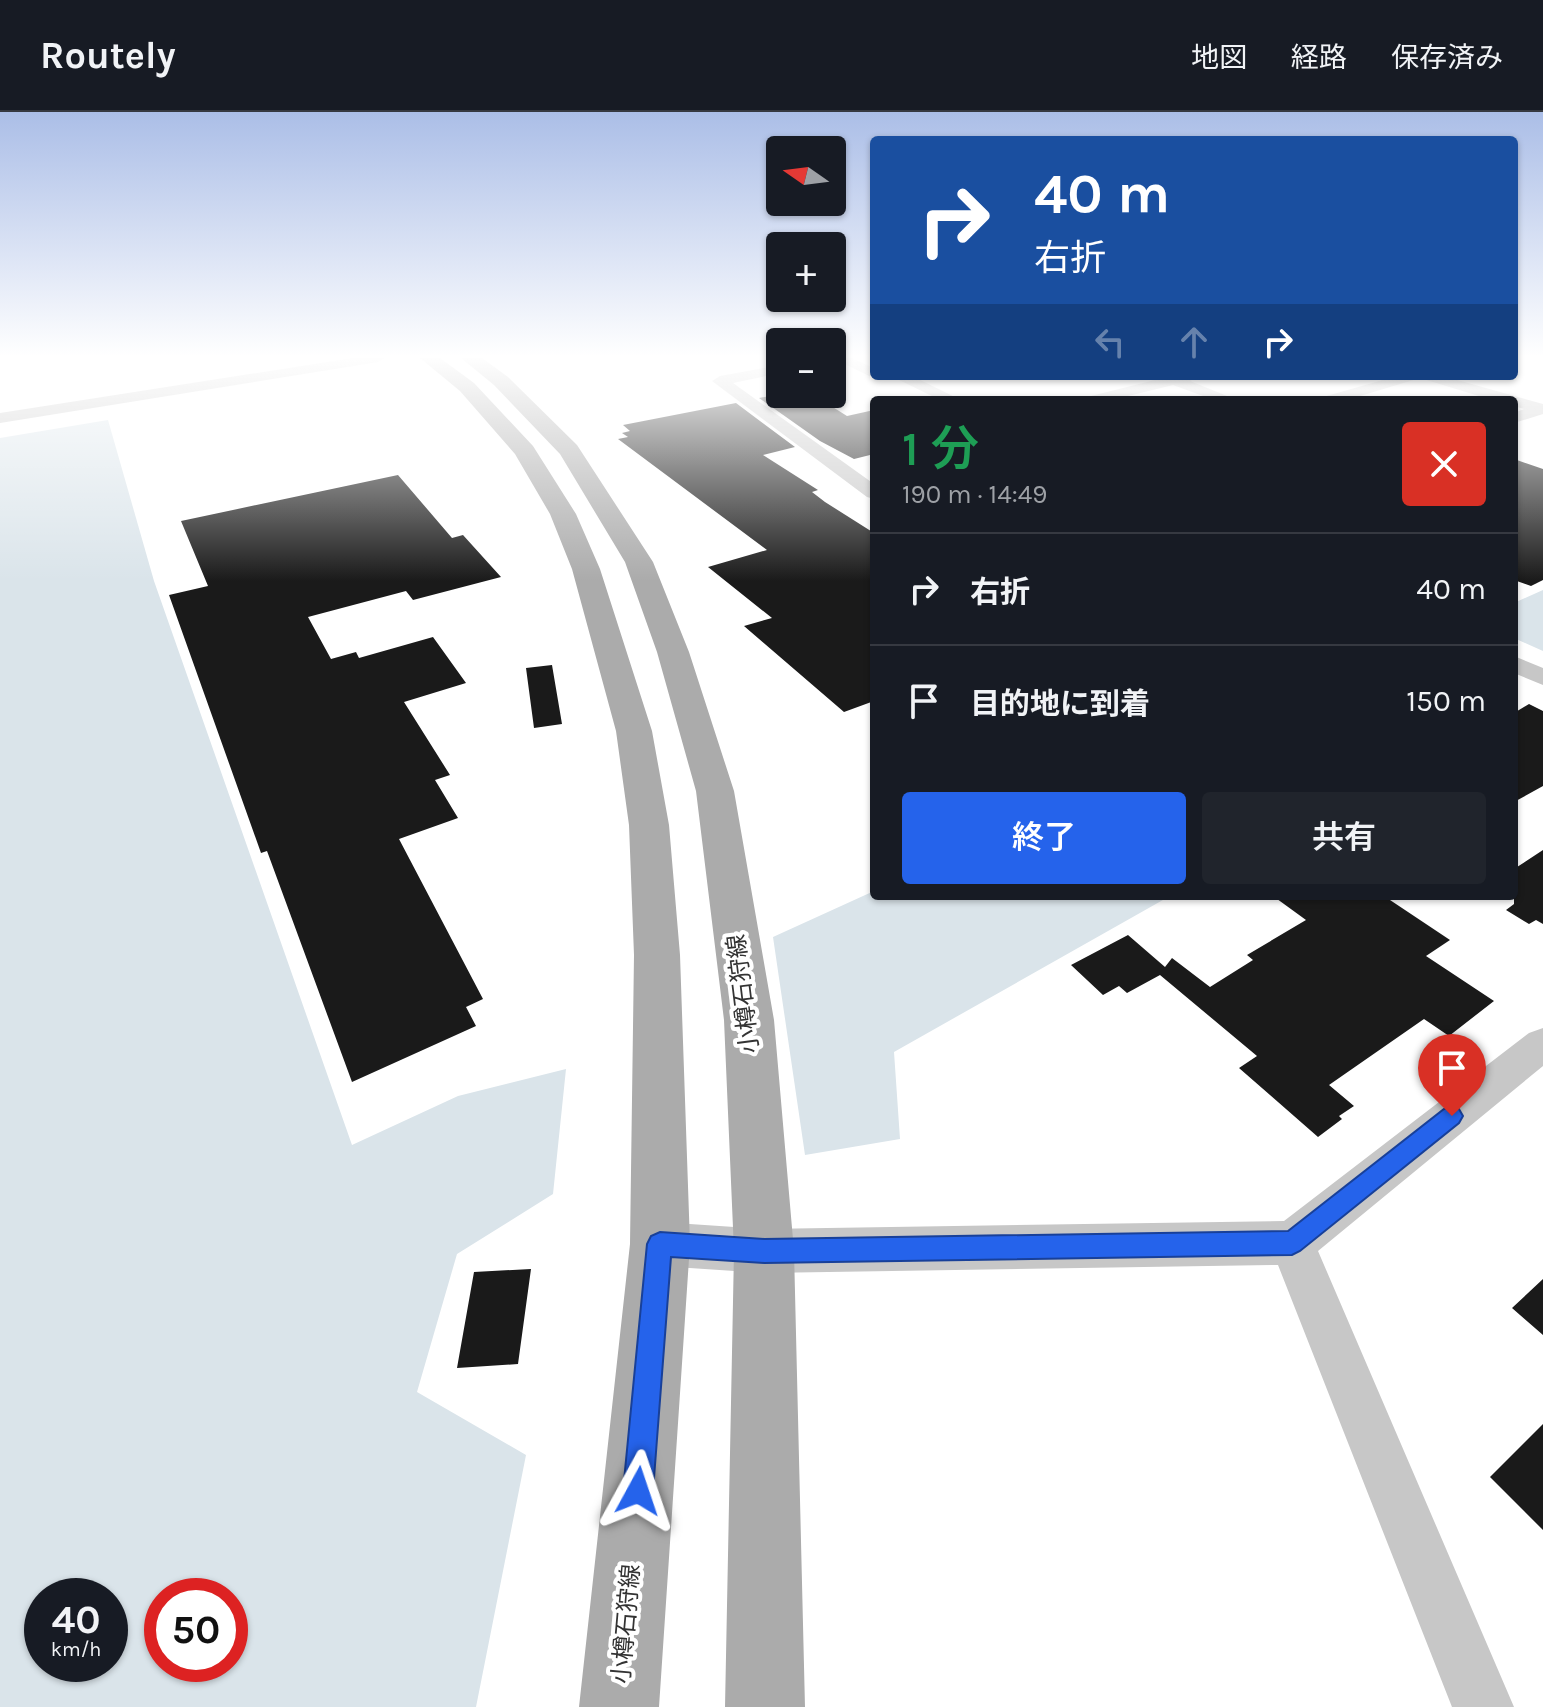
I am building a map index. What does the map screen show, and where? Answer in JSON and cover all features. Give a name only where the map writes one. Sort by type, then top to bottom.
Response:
[{"type":"main road","name":"小樽石狩線","points":[[508,432],[525,451],[563,514],[586,569],[634,731],[649,825],[657,955],[660,1244],[619,1707]]},
{"type":"main road","name":"小樽石狩線","points":[[552,432],[569,450],[639,562],[673,652],[717,806],[749,1020],[764,1251],[765,1707]]},
{"type":"street","points":[[791,432],[870,490]]},
{"type":"street","points":[[1518,652],[1543,663]]},
{"type":"street","points":[[1518,666],[1543,677]]},
{"type":"street","points":[[660,1244],[764,1251],[1292,1243],[1543,1044]]},
{"type":"street","points":[[1292,1243],[1483,1707]]},
{"type":"shaded area","points":[[33,432],[112,432],[154,581],[352,1145],[458,1096],[566,1069],[553,1194],[457,1254],[417,1392],[526,1455],[476,1707],[0,1707],[0,438]]},
{"type":"shaded area","points":[[1543,590],[1543,651],[1518,640],[1518,601]]},
{"type":"shaded area","points":[[870,893],[870,900],[1163,900],[894,1052],[900,1139],[805,1155],[773,937]]},
{"type":"building","points":[[775,432],[795,447],[763,455],[818,490],[812,492],[870,530],[870,702],[844,712],[744,626],[772,618],[708,567],[767,550],[618,439],[628,437],[622,433]]},
{"type":"building","points":[[808,432],[870,432],[870,455],[854,459]]},
{"type":"building","points":[[1518,460],[1543,469],[1543,580],[1531,586],[1518,581]]},
{"type":"building","points":[[398,475],[452,538],[463,535],[501,577],[413,600],[406,591],[308,617],[331,659],[356,652],[359,658],[433,637],[466,683],[404,702],[450,775],[435,780],[458,818],[399,839],[483,999],[466,1007],[476,1026],[352,1082],[267,851],[261,853],[169,595],[208,586],[181,521]]},
{"type":"building","points":[[552,665],[562,724],[534,728],[526,668]]},
{"type":"building","points":[[1529,704],[1543,711],[1543,786],[1518,800],[1518,711]]},
{"type":"building","points":[[1543,850],[1543,924],[1536,920],[1529,924],[1506,910],[1514,904],[1514,900],[1518,900],[1518,866]]},
{"type":"building","points":[[1278,900],[1390,900],[1450,940],[1426,956],[1494,1001],[1449,1036],[1424,1019],[1329,1085],[1354,1106],[1318,1137],[1239,1068],[1257,1056],[1160,975],[1127,993],[1119,986],[1103,995],[1071,965],[1128,935],[1165,967],[1172,958],[1210,987],[1253,960],[1247,955],[1306,920]]},
{"type":"building","points":[[531,1269],[518,1364],[457,1368],[474,1272]]},
{"type":"building","points":[[1543,1279],[1543,1335],[1512,1308]]},
{"type":"building","points":[[1543,1424],[1543,1530],[1490,1477]]},
{"type":"route","points":[[638,1491],[660,1244],[764,1251],[1292,1243],[1452,1116]]}]
